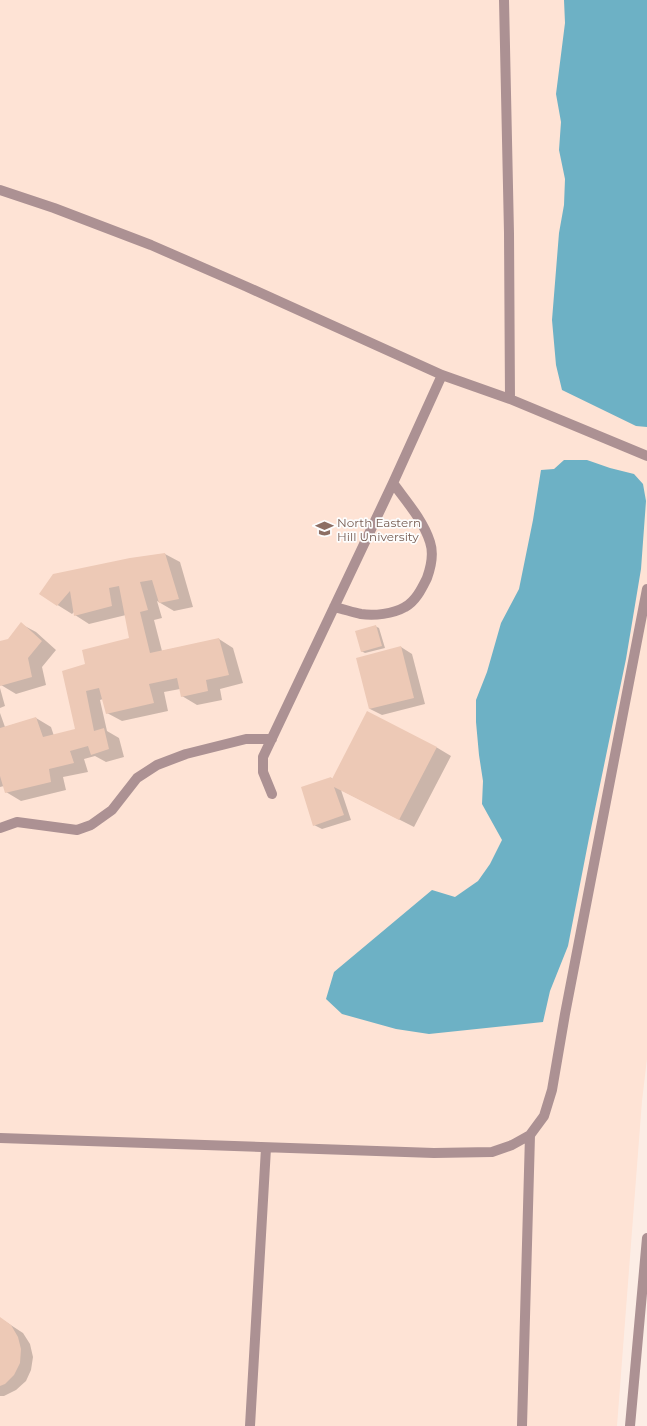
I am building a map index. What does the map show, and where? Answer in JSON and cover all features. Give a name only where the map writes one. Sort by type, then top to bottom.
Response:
[{"type":"street","points":[[504,0],[509,233],[510,399]]},
{"type":"street","points":[[0,190],[54,208],[151,245],[442,375],[510,399],[647,456]]},
{"type":"street","points":[[272,794],[263,772],[263,757],[393,483],[442,375]]},
{"type":"street","points":[[334,607],[362,614],[390,612],[406,607],[421,590],[432,559],[431,544],[423,526],[393,483]]},
{"type":"street","points":[[0,1138],[434,1153],[492,1152],[512,1145],[530,1135],[544,1116],[552,1090],[647,590]]},
{"type":"street","points":[[0,828],[17,822],[77,830],[91,825],[112,810],[137,778],[157,765],[186,754],[246,739],[272,739]]},
{"type":"street","points":[[522,1426],[530,1135]]},
{"type":"street","points":[[250,1426],[266,1148]]},
{"type":"street","points":[[630,1426],[647,1238]]},
{"type":"shaded area","name":"North Eastern Hill University","points":[[0,0],[647,0],[647,1059],[642,1101],[617,1426],[0,1426]]},
{"type":"water","points":[[564,0],[647,0],[647,427],[636,426],[562,390],[556,365],[552,320],[559,233],[564,205],[565,179],[559,150],[561,122],[556,94],[565,23]]},
{"type":"water","points":[[564,460],[587,460],[634,474],[643,484],[646,501],[641,569],[626,659],[568,946],[550,991],[543,1022],[429,1034],[396,1029],[342,1014],[326,999],[334,972],[432,890],[455,897],[478,881],[490,864],[502,840],[482,804],[483,781],[476,722],[476,700],[487,672],[501,623],[519,589],[533,520],[541,470],[554,469]]},
{"type":"building","points":[[165,553],[179,599],[159,603],[152,580],[140,582],[148,610],[140,612],[150,653],[219,638],[229,675],[206,680],[208,691],[181,697],[177,678],[149,684],[154,703],[106,714],[99,688],[86,691],[94,731],[104,728],[109,749],[91,755],[88,746],[70,751],[74,763],[49,769],[51,782],[5,793],[0,776],[0,728],[36,717],[43,737],[75,729],[62,671],[85,664],[82,650],[129,638],[119,586],[109,588],[112,606],[74,616],[70,591],[57,606],[39,594],[53,574],[130,558]]},
{"type":"building","points":[[21,622],[42,641],[28,658],[32,677],[0,686],[0,641],[8,639]]},
{"type":"building","points":[[376,625],[382,646],[361,652],[355,631]]},
{"type":"building","points":[[401,646],[414,698],[369,709],[356,658]]},
{"type":"building","points":[[367,711],[437,747],[399,820],[334,787],[344,815],[313,826],[301,787],[331,777],[332,779]]},
{"type":"building","points":[[0,1317],[11,1325],[18,1337],[21,1349],[20,1363],[14,1375],[5,1384],[0,1386]]},
{"type":"place","name":"North Eastern Hill University","points":[[324,529]]}]
